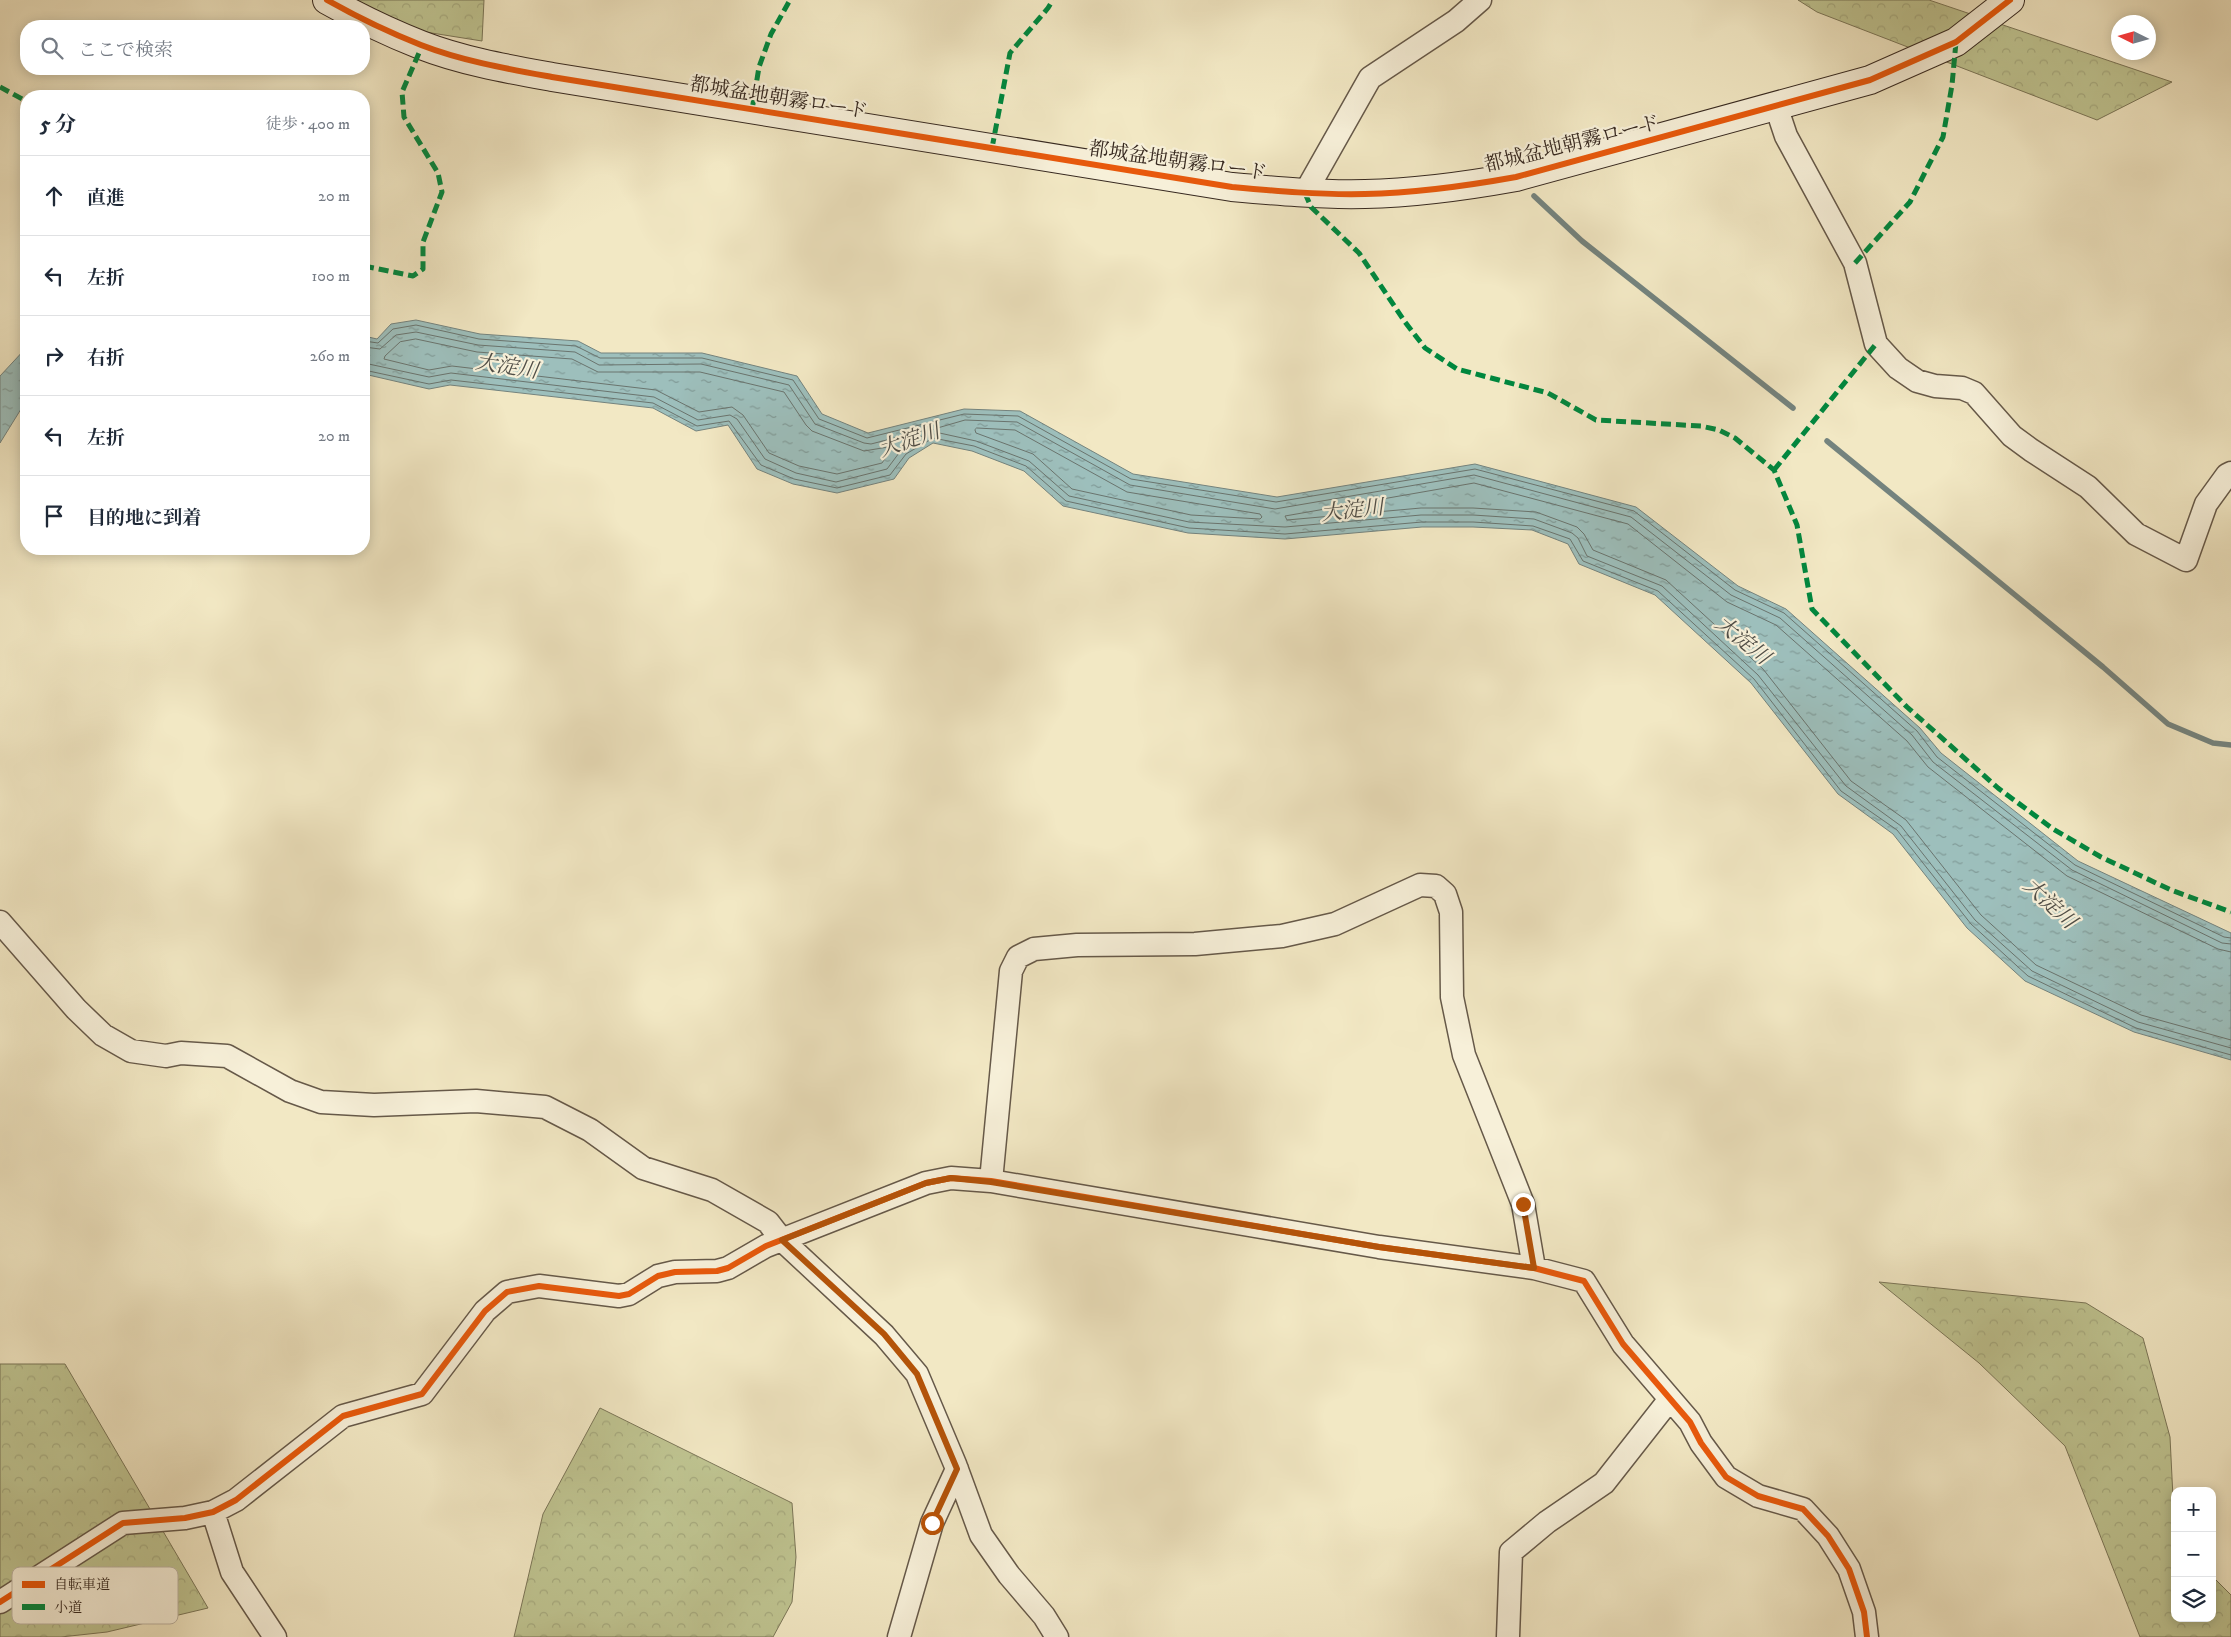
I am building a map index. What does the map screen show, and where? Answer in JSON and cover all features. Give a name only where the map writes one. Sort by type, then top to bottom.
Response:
[{"type":"street","name":"都城盆地朝霧ロード","points":[[327,0],[364,20]]},
{"type":"street","points":[[1305,193],[1370,78],[1456,21],[1480,0]]},
{"type":"street","name":"都城盆地朝霧ロード","points":[[370,23],[422,46],[489,65],[543,76],[1232,187],[1305,193],[1365,194],[1415,192],[1516,177],[1870,80],[1956,42],[2010,0]]},
{"type":"street","points":[[1776,106],[1786,136],[1855,263],[1876,344],[1898,368],[1917,381],[1935,386],[1962,388],[1974,393],[2012,436],[2030,450],[2088,487],[2136,534],[2186,560],[2206,504],[2227,475],[2231,473]]},
{"type":"street","points":[[991,1182],[1011,971],[1018,957],[1034,949],[1068,946],[1195,944],[1282,936],[1335,924],[1420,885],[1436,886],[1445,894],[1451,912],[1452,997],[1464,1055],[1523,1204],[1534,1268]]},
{"type":"street","points":[[0,922],[76,1009],[103,1035],[132,1051],[166,1056],[181,1054],[227,1056],[290,1091],[320,1102],[374,1105],[476,1101],[546,1108],[590,1130],[643,1168],[712,1190],[768,1222],[782,1240],[884,1334],[917,1374],[957,1469],[981,1535],[1009,1575],[1044,1616],[1057,1637]]},
{"type":"street","points":[[54,1567],[123,1523],[185,1518],[213,1512],[236,1500],[343,1416],[422,1394],[485,1311],[507,1292],[539,1286],[619,1296],[629,1294],[658,1276],[675,1272],[717,1271],[728,1268],[766,1246],[926,1183],[951,1178],[991,1182],[1379,1247],[1534,1268],[1584,1281],[1623,1344],[1690,1422],[1701,1443],[1726,1477],[1758,1496],[1803,1509],[1828,1536],[1849,1569],[1864,1612],[1867,1637]]},
{"type":"street","points":[[1508,1637],[1511,1552],[1547,1522],[1604,1483],[1670,1399]]},
{"type":"street","points":[[900,1637],[932,1523],[957,1469]]},
{"type":"street","points":[[213,1512],[232,1572],[275,1637]]},
{"type":"street","points":[[0,1602],[12,1594]]},
{"type":"green space","points":[[344,0],[484,0],[482,41],[419,31]]},
{"type":"green space","points":[[1798,0],[1929,0],[2172,82],[2097,120],[1817,12]]},
{"type":"green space","points":[[1879,1282],[2086,1303],[2143,1338],[2170,1437],[2172,1487],[2171,1622],[2216,1622],[2216,1580],[2231,1595],[2231,1637],[2140,1637],[2065,1446],[1979,1363]]},
{"type":"green space","points":[[0,1364],[65,1364],[208,1608],[178,1615],[178,1567],[12,1567],[12,1624],[141,1624],[107,1632],[61,1637],[0,1637]]},
{"type":"green space","points":[[600,1408],[792,1503],[796,1557],[792,1602],[773,1637],[514,1637],[543,1514]]},
{"type":"water","name":"大淀川","points":[[416,320],[480,334],[578,341],[601,353],[702,353],[797,376],[822,414],[868,433],[964,409],[1020,411],[1133,474],[1277,497],[1475,464],[1636,507],[1738,586],[1786,609],[1920,728],[1941,753],[2078,861],[2231,933],[2231,1060],[2134,1032],[2025,981],[1967,928],[1893,834],[1838,794],[1751,683],[1655,595],[1579,564],[1568,544],[1532,530],[1473,527],[1422,527],[1285,539],[1188,533],[1063,506],[1024,471],[972,451],[933,443],[909,458],[894,479],[837,493],[793,484],[757,469],[728,425],[696,431],[653,408],[450,385],[429,389],[370,375],[370,337],[377,339],[391,324]]},
{"type":"water","points":[[20,354],[20,411],[0,443],[0,376]]},
{"type":"waterway","points":[[1534,196],[1582,241],[1793,408]]},
{"type":"waterway","points":[[1827,441],[2103,667],[2168,724],[2213,743],[2231,745]]},
{"type":"marked path","points":[[752,110],[759,67],[771,34],[790,0]]},
{"type":"marked path","points":[[992,148],[1010,53],[1053,0]]},
{"type":"marked path","points":[[1855,263],[1910,202],[1943,137],[1952,85],[1956,42]]},
{"type":"marked path","points":[[370,267],[413,276],[423,269],[423,242],[442,192],[438,173],[404,117],[402,92],[422,46]]},
{"type":"marked path","points":[[0,87],[20,98]]},
{"type":"marked path","points":[[1305,193],[1311,207],[1359,253],[1405,322],[1425,348],[1457,369],[1548,393],[1596,420],[1701,426],[1719,430],[1735,438],[1774,470],[1797,525],[1812,609],[1907,707],[1998,788],[2053,829],[2101,857],[2171,890],[2231,912]]},
{"type":"marked path","points":[[1774,470],[1876,344]]},
{"type":"cycle path","points":[[327,0],[365,20]]},
{"type":"cycle path","points":[[370,22],[437,51],[469,60],[552,77],[1232,187],[1348,194],[1422,191],[1516,177],[1870,80],[1956,42],[2010,0]]},
{"type":"cycle path","points":[[54,1567],[123,1523],[185,1518],[213,1512],[236,1500],[343,1416],[422,1394],[485,1311],[507,1292],[539,1286],[619,1296],[629,1294],[658,1276],[675,1272],[717,1271],[728,1268],[766,1246],[926,1183],[951,1178],[991,1181],[1379,1247],[1534,1268],[1584,1281],[1623,1344],[1690,1422],[1701,1443],[1726,1477],[1758,1496],[1803,1509],[1828,1536],[1849,1569],[1864,1612],[1867,1637]]},
{"type":"cycle path","points":[[0,1602],[12,1594]]},
{"type":"route","points":[[932,1523],[957,1469],[917,1374],[884,1334],[782,1240],[926,1183],[951,1178],[1004,1184],[1379,1247],[1534,1268],[1523,1204]]}]
